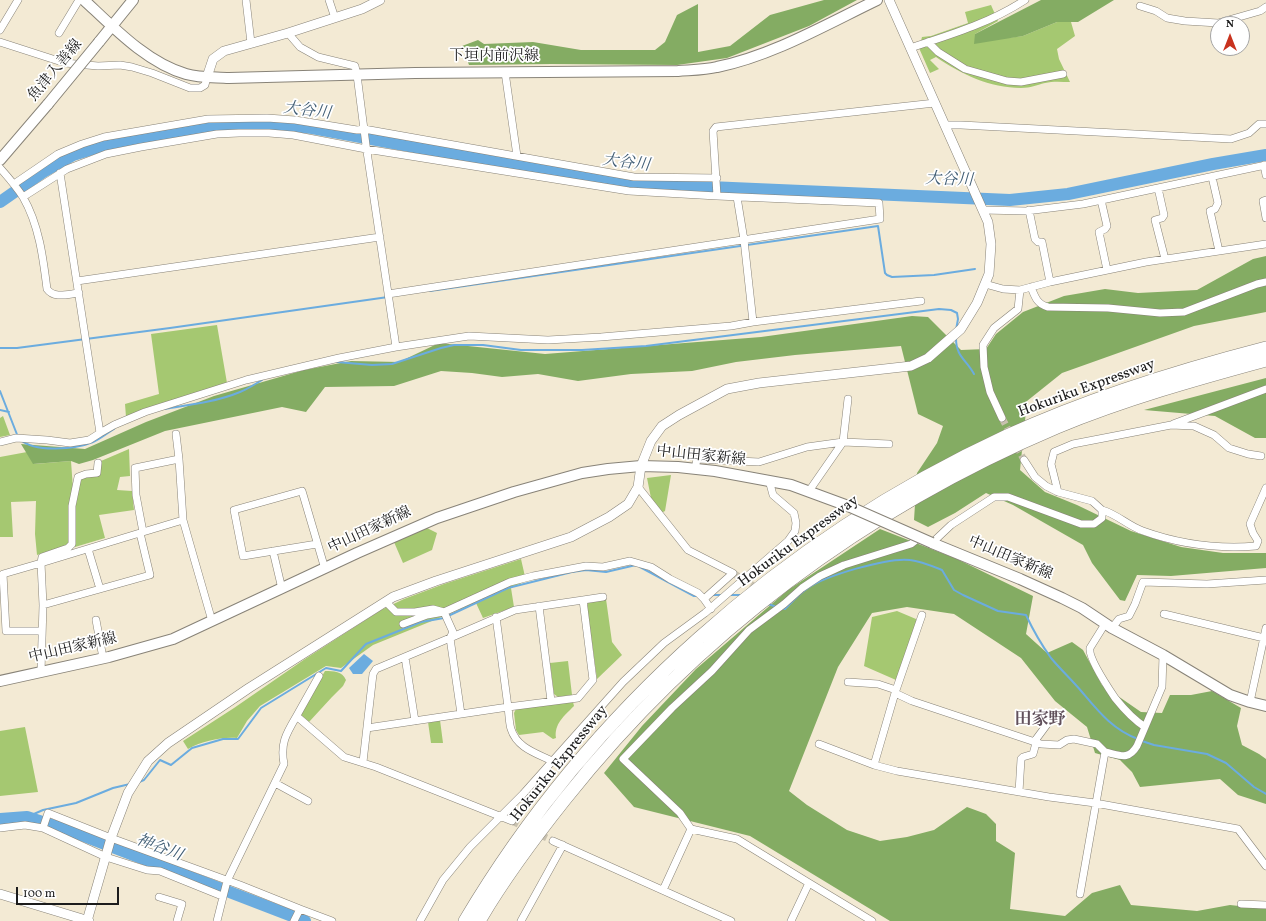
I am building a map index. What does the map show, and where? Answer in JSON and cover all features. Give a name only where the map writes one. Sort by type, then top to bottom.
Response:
[{"type":"highway","name":"Hokuriku Expressway","points":[[465,921],[531,823],[600,737],[636,698],[710,629],[795,561],[875,507],[920,480],[1007,436],[1104,396],[1266,348]]},
{"type":"highway","name":"Hokuriku Expressway","points":[[479,921],[513,868],[542,827],[609,745],[645,706],[682,670],[763,600],[802,571],[926,490],[1013,447],[1058,427],[1107,408],[1266,360]]},
{"type":"main road","name":"下垣内前沢線","points":[[84,0],[149,56],[164,65],[186,74],[229,78],[357,74],[678,71],[716,67],[754,56],[780,46],[877,0]]},
{"type":"main road","name":"魚津入善線","points":[[0,160],[113,26],[133,0]]},
{"type":"main road","name":"中山田家新線","points":[[0,681],[103,658],[173,639],[436,518],[514,492],[582,473],[642,466],[678,467],[769,480],[792,485],[809,491],[848,506],[1062,598],[1082,608],[1109,626],[1163,655],[1230,695],[1266,706]]},
{"type":"street","points":[[0,30],[18,0]]},
{"type":"street","points":[[59,33],[79,0]]},
{"type":"street","points":[[246,0],[251,43]]},
{"type":"street","points":[[329,0],[335,18]]},
{"type":"street","points":[[0,42],[65,63],[98,66],[120,65],[132,67],[190,88],[200,88],[205,85],[212,59],[224,51],[362,10],[380,0]]},
{"type":"street","points":[[0,894],[88,921],[111,838],[128,794],[148,761],[168,743],[249,688],[393,597],[571,537],[609,517],[628,504],[638,487],[642,466],[651,441],[662,426],[679,415],[727,389],[766,382],[912,366],[928,358],[961,329],[977,303],[990,274],[991,244],[988,222],[889,0]]},
{"type":"street","points":[[910,48],[951,35],[1000,16],[1025,0]]},
{"type":"street","points":[[1140,6],[1156,11],[1167,18],[1185,21],[1218,23],[1260,11],[1266,7]]},
{"type":"street","points":[[288,33],[300,47],[318,57],[355,66],[396,347]]},
{"type":"street","points":[[928,42],[938,52],[965,69],[1007,81],[1021,82],[1063,74]]},
{"type":"street","points":[[505,72],[517,156]]},
{"type":"street","points":[[717,196],[713,131],[716,127],[935,103]]},
{"type":"street","points":[[14,184],[58,154],[82,144],[128,132],[208,118],[267,118],[302,121],[517,156],[634,177],[717,178]]},
{"type":"street","points":[[945,125],[1231,139],[1249,133],[1259,124],[1266,124]]},
{"type":"street","points":[[23,198],[60,173],[77,164],[106,154],[217,134],[247,133],[285,134],[629,191],[879,203],[880,219],[388,294]]},
{"type":"street","points":[[983,210],[1029,210],[1083,204],[1265,165],[1266,175]]},
{"type":"street","points":[[0,168],[14,184],[23,198],[40,238],[47,289],[56,296],[79,293]]},
{"type":"street","points":[[60,173],[100,433]]},
{"type":"street","points":[[1212,177],[1218,204],[1215,209],[1210,211],[1219,251]]},
{"type":"street","points":[[1158,188],[1164,215],[1162,218],[1155,220],[1165,259]]},
{"type":"street","points":[[737,197],[744,240],[753,322]]},
{"type":"street","points":[[1101,200],[1107,226],[1099,232],[1107,270]]},
{"type":"street","points":[[1266,200],[1263,201],[1266,218]]},
{"type":"street","points":[[1029,210],[1035,239],[1038,242],[1042,242],[1050,282]]},
{"type":"street","points":[[77,281],[380,237]]},
{"type":"street","points":[[985,284],[1003,289],[1020,290],[1050,282],[1165,259],[1266,244]]},
{"type":"street","points":[[1031,287],[1035,299],[1041,305],[1048,307],[1108,308],[1160,313],[1184,312],[1257,284],[1266,282]]},
{"type":"street","points":[[1002,418],[990,392],[984,367],[983,345],[994,328],[1018,308],[1020,290]]},
{"type":"street","points":[[0,442],[16,438],[70,443],[89,440],[114,425],[145,412],[246,380],[339,358],[396,347],[469,336],[548,340],[732,326],[753,322],[921,301]]},
{"type":"street","points":[[1058,492],[1051,464],[1054,452],[1073,444],[1171,425],[1266,388]]},
{"type":"street","points":[[809,491],[843,442],[848,399]]},
{"type":"street","points":[[1171,425],[1194,426],[1214,435],[1229,448],[1248,454],[1261,456]]},
{"type":"street","points":[[176,434],[183,520],[212,621]]},
{"type":"street","points":[[695,469],[696,459],[759,462],[807,446],[843,442],[889,444]]},
{"type":"street","points":[[43,605],[150,574],[136,495],[135,468],[179,459]]},
{"type":"street","points":[[1024,460],[1036,477],[1046,486],[1058,492],[1092,501],[1102,510],[1111,513],[1126,524],[1142,531],[1187,543],[1234,548],[1256,546],[1258,541],[1250,524],[1266,488]]},
{"type":"street","points":[[41,672],[43,605],[42,557],[68,548],[72,544],[72,506],[78,477],[86,474],[97,473],[98,462]]},
{"type":"street","points":[[420,921],[443,880],[470,847],[552,761],[623,682],[664,643],[711,609],[788,540],[795,531],[796,522],[794,513],[773,495],[769,480]]},
{"type":"street","points":[[638,487],[688,550],[733,574],[704,599]]},
{"type":"street","points":[[317,544],[243,556],[234,510],[302,491],[325,569]]},
{"type":"street","points":[[932,543],[951,525],[994,497],[1008,497],[1081,524],[1094,524],[1102,518],[1102,510]]},
{"type":"street","points":[[42,631],[6,631],[3,574],[183,520]]},
{"type":"street","points":[[872,921],[737,839],[691,828],[680,813],[624,759],[672,708],[712,671],[749,630],[784,604],[802,588],[820,576],[844,565],[911,544],[920,537]]},
{"type":"street","points":[[88,549],[100,589]]},
{"type":"street","points":[[273,551],[282,588]]},
{"type":"street","points":[[403,624],[444,612],[510,582],[586,566],[603,567],[630,561],[651,567],[670,579],[698,593],[711,609]]},
{"type":"street","points":[[1145,727],[1139,723],[1116,699],[1089,652],[1090,648],[1109,626],[1119,619],[1129,616],[1143,582],[1207,584],[1266,580]]},
{"type":"street","points":[[363,762],[373,674],[376,669],[514,610],[603,597]]},
{"type":"street","points":[[367,728],[578,698],[593,680],[583,600]]},
{"type":"street","points":[[386,602],[396,612],[414,612],[433,609],[444,612]]},
{"type":"street","points":[[539,606],[551,701]]},
{"type":"street","points":[[444,612],[453,632],[450,638],[461,714]]},
{"type":"street","points":[[1164,614],[1264,638]]},
{"type":"street","points":[[874,765],[896,692],[922,615]]},
{"type":"street","points":[[496,617],[511,729],[516,739],[523,747],[552,761]]},
{"type":"street","points":[[96,620],[103,658]]},
{"type":"street","points":[[1250,702],[1266,628]]},
{"type":"street","points":[[848,682],[878,684],[912,701],[1041,744],[1059,745],[1067,740],[1074,739],[1096,744],[1105,752],[1124,756],[1132,754],[1137,746],[1162,686],[1163,655]]},
{"type":"street","points":[[405,657],[415,721]]},
{"type":"street","points":[[217,921],[227,880],[284,764],[282,749],[286,734],[319,676]]},
{"type":"street","points":[[1019,792],[1021,759],[1032,754],[1035,742],[1054,715]]},
{"type":"street","points":[[296,717],[344,756],[363,762],[512,821]]},
{"type":"street","points":[[819,744],[874,765],[897,771],[1019,792],[1095,803],[1238,829],[1266,866]]},
{"type":"street","points":[[1080,894],[1105,752]]},
{"type":"street","points":[[275,784],[308,801]]},
{"type":"street","points":[[43,828],[48,813],[332,921]]},
{"type":"street","points":[[0,828],[25,825],[43,828],[106,856],[147,870],[160,871],[222,896]]},
{"type":"street","points":[[663,890],[691,828]]},
{"type":"street","points":[[553,841],[731,921]]},
{"type":"street","points":[[521,921],[563,845]]},
{"type":"street","points":[[791,921],[809,883]]},
{"type":"street","points":[[160,897],[182,904],[177,921]]},
{"type":"street","points":[[1241,904],[1266,905]]},
{"type":"street","points":[[294,921],[300,909]]},
{"type":"green space","points":[[824,0],[857,0],[809,26],[727,58],[677,65],[469,65],[462,46],[478,40],[484,44],[533,42],[581,50],[655,50],[665,42],[677,15],[698,4],[698,52],[730,46],[770,15]]},
{"type":"green space","points":[[1041,0],[1114,0],[1078,22],[1057,22],[1023,36],[974,44],[975,34]]},
{"type":"green space","points":[[991,5],[998,21],[975,34],[1007,38],[1023,36],[1057,22],[1071,22],[1075,36],[1057,49],[1059,59],[1070,82],[1048,82],[1025,88],[998,86],[976,79],[955,69],[936,57],[930,60],[939,69],[930,73],[919,48],[922,37],[931,36],[968,23],[965,12]]},
{"type":"green space","points":[[1266,256],[1266,312],[1194,326],[1062,373],[1027,401],[1020,470],[1045,492],[1077,505],[1131,531],[1181,547],[1223,553],[1266,553],[1266,568],[1171,576],[1137,575],[1125,601],[1120,600],[1092,563],[1083,545],[1013,505],[986,493],[955,513],[928,527],[914,520],[917,473],[937,443],[943,426],[918,414],[901,346],[795,355],[736,362],[692,371],[631,374],[578,381],[538,374],[502,377],[441,371],[394,386],[325,387],[306,412],[282,407],[165,431],[93,460],[79,464],[71,461],[33,464],[21,444],[85,449],[146,422],[214,396],[304,370],[351,361],[399,362],[439,343],[545,354],[761,337],[912,316],[928,317],[961,350],[986,349],[996,334],[1023,312],[1064,296],[1105,289],[1138,293],[1197,290],[1253,259]]},
{"type":"green space","points":[[217,325],[227,383],[126,417],[125,404],[159,394],[151,334]]},
{"type":"green space","points":[[1266,378],[1266,438],[1255,438],[1215,416],[1144,410]]},
{"type":"green space","points":[[3,416],[10,435],[0,437],[0,418]]},
{"type":"green space","points":[[129,449],[130,476],[120,477],[117,490],[132,491],[134,510],[99,515],[105,538],[75,547],[75,509],[81,478],[100,475],[101,461]]},
{"type":"green space","points":[[27,452],[34,464],[71,461],[73,489],[69,541],[67,545],[37,555],[35,534],[36,501],[11,502],[13,537],[0,537],[0,457]]},
{"type":"green space","points":[[671,475],[665,511],[661,513],[651,498],[647,478]]},
{"type":"green space","points":[[427,528],[437,533],[432,550],[403,563],[394,542]]},
{"type":"green space","points":[[880,529],[957,559],[1033,596],[1026,634],[1047,653],[1072,642],[1083,650],[1102,685],[1141,712],[1162,713],[1170,695],[1191,695],[1212,691],[1241,708],[1237,726],[1242,745],[1266,759],[1266,804],[1238,795],[1220,779],[1140,787],[1132,772],[1120,760],[1095,753],[1087,727],[1055,701],[1021,658],[954,614],[907,607],[872,613],[838,667],[789,791],[807,805],[847,830],[880,841],[907,837],[934,830],[967,807],[986,814],[996,824],[996,841],[1015,853],[1010,909],[1065,916],[1092,893],[1120,885],[1131,905],[1197,911],[1230,905],[1266,909],[1266,921],[890,921],[750,836],[634,807],[604,773],[642,726],[696,669],[788,590]]},
{"type":"green space","points":[[521,559],[526,581],[511,588],[514,607],[483,618],[476,603],[373,645],[341,668],[326,666],[260,706],[247,721],[237,738],[212,740],[188,749],[183,741],[381,610],[404,599],[444,584]]},
{"type":"green space","points":[[606,599],[612,642],[622,655],[597,679],[587,606],[589,601]]},
{"type":"green space","points":[[897,611],[916,619],[916,623],[896,680],[864,666],[872,617]]},
{"type":"green space","points":[[568,661],[572,695],[558,697],[554,694],[550,663]]},
{"type":"green space","points":[[325,671],[335,671],[340,673],[346,680],[343,686],[309,722],[300,714]]},
{"type":"green space","points":[[573,702],[574,706],[558,724],[556,738],[553,739],[543,732],[519,735],[516,730],[514,713],[516,709]]},
{"type":"green space","points":[[440,720],[443,743],[431,743],[428,722]]},
{"type":"green space","points":[[25,727],[38,792],[0,796],[0,731]]},
{"type":"water","points":[[364,654],[373,661],[362,674],[353,674],[349,668]]},
{"type":"waterway","name":"大谷川","points":[[0,202],[43,172],[73,155],[112,143],[234,125],[276,124],[312,128],[431,150],[614,180],[663,185],[1010,200],[1068,194],[1213,164],[1266,155]]},
{"type":"waterway","points":[[430,291],[878,226],[885,273],[887,275],[892,277],[934,275],[975,269]]},
{"type":"waterway","points":[[0,348],[17,348],[170,328],[388,297]]},
{"type":"waterway","points":[[337,362],[372,365],[392,364],[454,345],[483,345],[521,350],[582,350],[646,346],[939,309],[951,310],[957,313],[958,319],[956,330]]},
{"type":"waterway","points":[[956,338],[958,350],[974,374]]},
{"type":"waterway","points":[[164,409],[222,398],[243,391],[262,380]]},
{"type":"waterway","points":[[0,391],[18,437]]},
{"type":"waterway","points":[[0,410],[9,412]]},
{"type":"waterway","points":[[21,440],[36,447],[66,448],[93,442],[114,429]]},
{"type":"waterway","points":[[781,608],[785,609],[802,593],[816,583],[857,568],[887,561],[900,560],[910,560],[930,565],[942,570],[954,590],[963,595],[998,611],[1026,615],[1037,637],[1051,658],[1094,706],[1121,731],[1138,739]]},
{"type":"waterway","points":[[448,616],[508,588],[572,572],[586,570],[606,572],[636,565]]},
{"type":"waterway","points":[[640,567],[694,596],[697,596]]},
{"type":"waterway","points":[[711,595],[723,595]]},
{"type":"waterway","points":[[729,595],[743,595]]},
{"type":"waterway","points":[[768,604],[777,607]]},
{"type":"waterway","points":[[139,782],[144,780],[160,760],[171,765],[192,748],[223,739],[238,739],[261,708],[326,668],[341,671],[366,644],[421,622],[444,618]]},
{"type":"waterway","points":[[1142,741],[1154,745],[1207,754],[1226,763],[1254,787],[1266,794]]},
{"type":"waterway","points":[[27,817],[43,810],[76,803],[113,788],[130,784]]},
{"type":"waterway","name":"神谷川","points":[[0,819],[27,817],[76,833],[305,921]]},
{"type":"tunnel","points":[[1002,418],[1024,460]]},
{"type":"tunnel","points":[[733,573],[760,590]]},
{"type":"tunnel","points":[[512,821],[553,841]]},
{"type":"district","name":"田家野","points":[[1040,721]]}]
